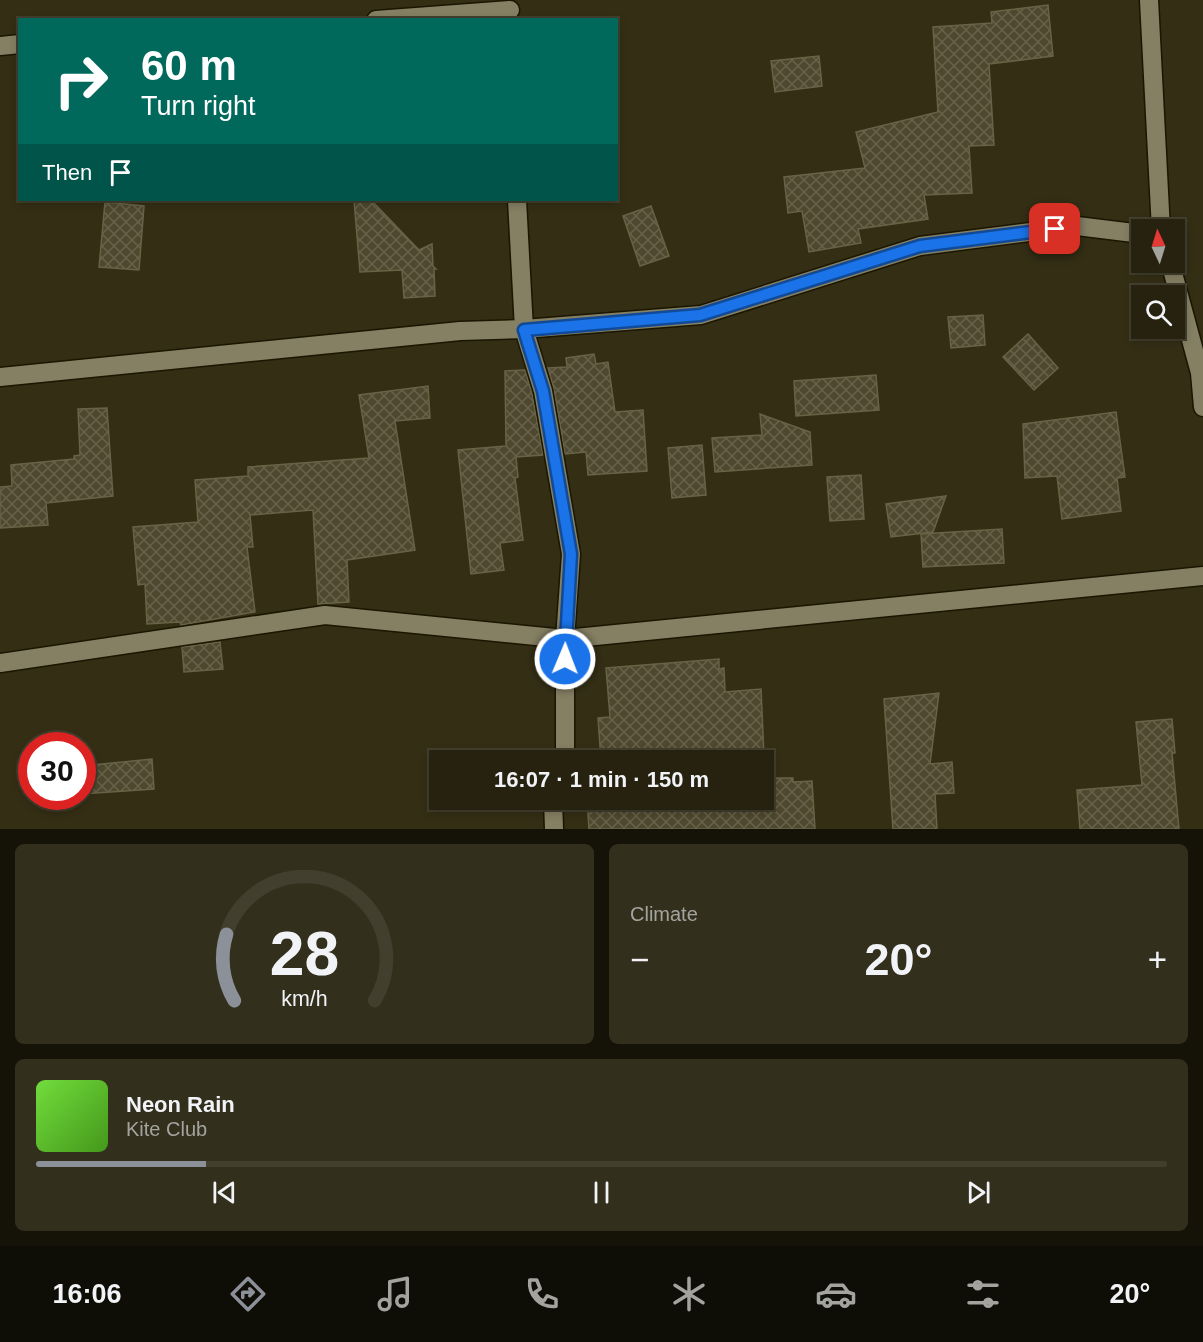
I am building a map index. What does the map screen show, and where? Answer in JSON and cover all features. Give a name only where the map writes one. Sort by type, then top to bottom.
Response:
[{"type":"street","points":[[1149,0],[1160,219]]},
{"type":"street","points":[[403,18],[510,10]]},
{"type":"street","points":[[0,46],[18,44]]},
{"type":"street","points":[[517,201],[524,330],[543,391],[571,554],[565,639],[565,750]]},
{"type":"street","points":[[0,376],[460,332],[524,330],[700,315],[920,246],[1077,226],[1131,233]]},
{"type":"street","points":[[1173,273],[1200,374],[1203,407]]},
{"type":"street","points":[[0,663],[325,615],[565,639],[1203,576]]},
{"type":"street","points":[[553,810],[554,829]]},
{"type":"building","points":[[1048,5],[1053,56],[989,64],[994,145],[969,146],[972,193],[924,195],[928,219],[858,229],[861,243],[809,252],[802,211],[788,213],[784,177],[865,168],[856,132],[938,112],[933,27],[992,23],[991,12]]},
{"type":"building","points":[[819,56],[822,86],[775,92],[771,61]]},
{"type":"building","points":[[354,201],[372,201],[419,250],[432,244],[433,266],[436,269],[434,269],[435,296],[404,298],[402,270],[360,272]]},
{"type":"building","points":[[105,202],[144,206],[139,270],[99,267]]},
{"type":"building","points":[[651,206],[669,256],[640,266],[623,216]]},
{"type":"building","points":[[983,315],[985,345],[951,348],[948,317]]},
{"type":"building","points":[[1028,334],[1058,368],[1034,390],[1003,357]]},
{"type":"building","points":[[594,354],[596,364],[608,362],[615,412],[643,410],[647,471],[588,475],[586,452],[565,454],[554,389],[548,368],[567,367],[566,358]]},
{"type":"building","points":[[525,370],[532,394],[543,455],[516,457],[518,477],[515,478],[523,540],[500,543],[504,570],[471,574],[458,450],[506,446],[505,371]]},
{"type":"building","points":[[876,375],[879,410],[796,416],[794,381]]},
{"type":"building","points":[[428,386],[430,418],[395,421],[415,550],[347,560],[349,602],[318,604],[313,510],[250,515],[253,547],[247,547],[255,612],[181,625],[180,622],[147,624],[145,584],[138,585],[133,527],[198,522],[195,480],[248,476],[248,467],[369,458],[359,395]]},
{"type":"building","points":[[107,408],[113,496],[46,503],[48,525],[0,528],[0,487],[12,486],[11,465],[74,459],[74,456],[80,455],[78,409]]},
{"type":"building","points":[[1116,412],[1125,477],[1117,478],[1121,511],[1062,519],[1057,476],[1025,478],[1023,424]]},
{"type":"building","points":[[760,414],[810,432],[812,465],[715,472],[712,438],[762,435]]},
{"type":"building","points":[[702,445],[706,495],[672,498],[668,448]]},
{"type":"building","points":[[861,475],[864,519],[830,521],[827,477]]},
{"type":"building","points":[[946,496],[933,532],[891,537],[886,504]]},
{"type":"building","points":[[1002,529],[1004,563],[923,567],[921,534]]},
{"type":"building","points":[[220,642],[223,669],[184,672],[182,647]]},
{"type":"building","points":[[719,659],[719,669],[724,668],[725,692],[761,689],[764,750],[600,750],[598,718],[610,717],[606,668]]},
{"type":"building","points":[[939,693],[930,764],[952,762],[954,793],[935,794],[937,829],[893,829],[884,699]]},
{"type":"building","points":[[1172,719],[1175,753],[1172,753],[1179,829],[1080,829],[1077,790],[1142,785],[1136,722]]},
{"type":"building","points":[[152,759],[154,789],[96,793],[96,765]]},
{"type":"building","points":[[774,778],[793,778],[793,782],[812,781],[815,829],[589,829],[588,810],[774,810]]},
{"type":"route","points":[[565,659],[571,554],[543,391],[524,330],[700,315],[920,246],[1055,229]]}]
